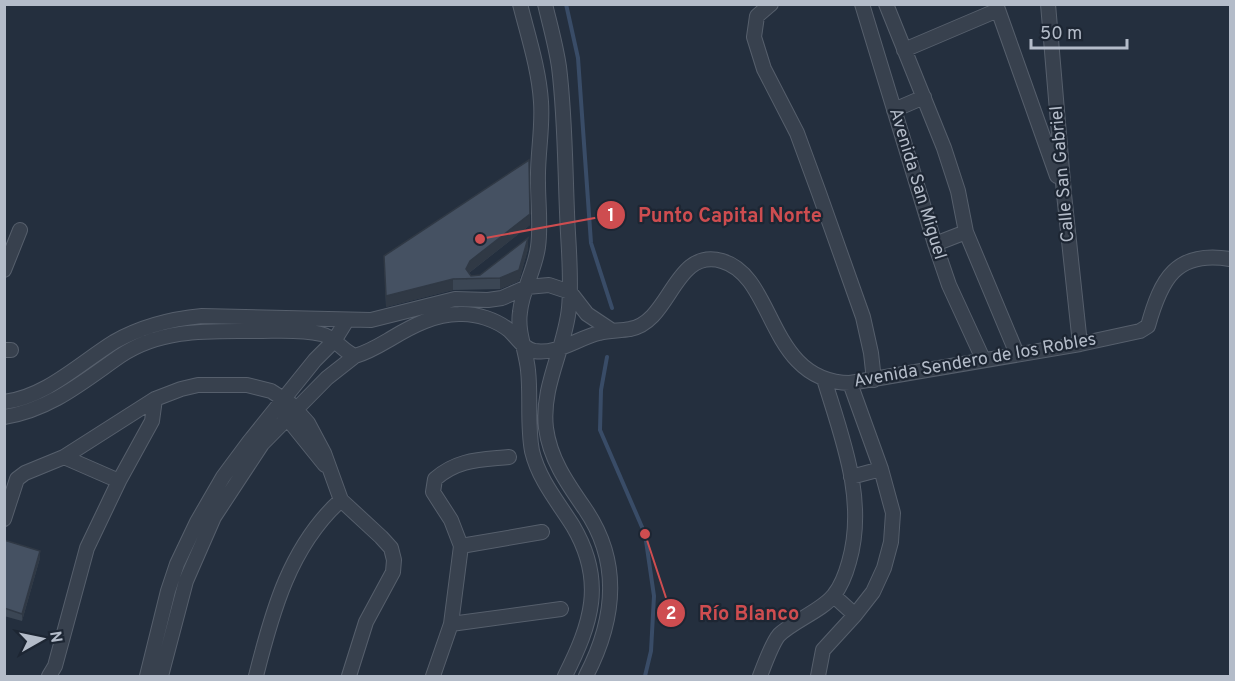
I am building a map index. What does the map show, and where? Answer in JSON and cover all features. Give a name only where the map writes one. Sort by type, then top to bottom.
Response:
[{"type":"street","points":[[520,4],[536,69],[541,101],[537,184],[539,230],[536,259],[528,287],[522,298],[519,323],[528,370],[528,411],[533,453],[538,473],[583,546],[592,584],[588,626],[565,676]]},
{"type":"street","points":[[545,4],[559,64],[563,104],[570,292],[567,320],[550,377],[546,427],[553,456],[567,484],[600,535],[609,564],[612,597],[606,630],[586,676]]},
{"type":"street","points":[[771,4],[757,16],[754,37],[764,69],[797,133],[863,318],[874,380]]},
{"type":"street","name":"Avenida San Miguel","points":[[862,4],[935,244],[950,285],[983,359]]},
{"type":"street","name":"Avenida San Miguel","points":[[886,4],[944,148],[958,191],[966,231],[1017,354]]},
{"type":"street","name":"Calle San Gabriel","points":[[1048,4],[1064,194],[1080,344]]},
{"type":"street","points":[[904,50],[997,7],[1064,194]]},
{"type":"street","points":[[894,110],[924,97]]},
{"type":"street","points":[[5,266],[20,230]]},
{"type":"street","points":[[521,244],[539,230]]},
{"type":"street","points":[[935,244],[966,231]]},
{"type":"street","name":"Avenida Sendero de los Robles","points":[[524,347],[542,352],[611,330],[631,329],[653,317],[684,272],[693,265],[706,260],[724,261],[746,277],[785,346],[798,362],[824,379],[850,383],[1080,344],[1140,331],[1148,326],[1162,285],[1172,271],[1193,258],[1214,256],[1230,259]]},
{"type":"street","points":[[4,402],[33,394],[114,342],[138,330],[156,323],[202,316],[371,320],[454,299],[496,299],[528,287],[549,285],[570,292],[587,314],[611,330]]},
{"type":"street","points":[[161,676],[186,581],[214,517],[262,444],[327,378],[355,356],[428,320],[443,315],[479,316],[495,322],[508,330],[524,347]]},
{"type":"street","points":[[147,676],[168,591],[177,564],[197,522],[223,477],[315,360],[334,341],[347,320]]},
{"type":"street","points":[[371,320],[378,335],[376,347]]},
{"type":"street","points":[[4,417],[36,409],[60,398],[122,355],[160,338],[199,331],[325,334],[345,351],[355,356]]},
{"type":"street","points":[[304,332],[313,344],[315,360],[327,378]]},
{"type":"street","points":[[760,676],[778,636],[834,596],[846,572],[855,542],[856,512],[848,457],[824,379]]},
{"type":"street","points":[[818,676],[823,650],[873,592],[884,568],[891,542],[893,513],[872,440],[850,383]]},
{"type":"street","points":[[4,519],[17,479],[25,473],[64,457],[155,399],[198,385],[231,384],[263,388],[293,414],[308,446],[330,470],[341,500],[391,548],[394,560],[393,572],[366,622],[349,676]]},
{"type":"street","points":[[48,676],[55,666],[87,548],[118,481],[152,421],[155,399]]},
{"type":"street","points":[[64,457],[118,481]]},
{"type":"street","points":[[433,676],[451,624],[461,546],[451,520],[433,492],[435,479],[454,465],[509,457]]},
{"type":"street","points":[[851,477],[881,469]]},
{"type":"street","points":[[256,676],[275,605],[299,552],[322,517],[341,500]]},
{"type":"street","points":[[461,546],[542,532]]},
{"type":"street","points":[[834,596],[855,615]]},
{"type":"street","points":[[451,624],[561,609]]},
{"type":"building","points":[[529,160],[530,214],[470,261],[466,269],[471,276],[480,275],[528,238],[519,270],[500,278],[453,279],[386,296],[384,256]]},
{"type":"building","points":[[4,540],[40,551],[22,614],[4,608]]},
{"type":"waterway","points":[[566,4],[578,58],[591,243],[612,308]]},
{"type":"waterway","points":[[607,357],[601,390],[600,430],[645,534],[654,596],[651,651],[645,676]]},
{"type":"place","name":"Punto Capital Norte","points":[[480,239]]},
{"type":"place","name":"Río Blanco","points":[[645,534]]}]
